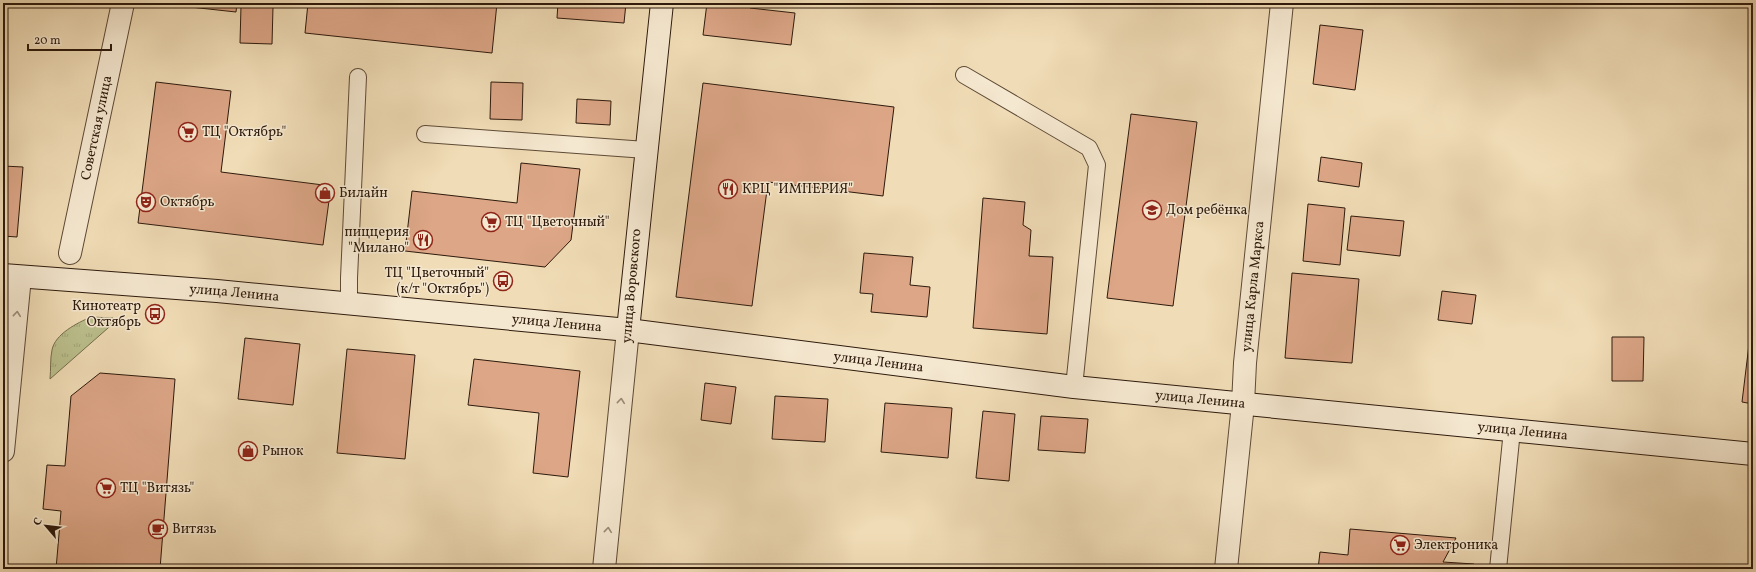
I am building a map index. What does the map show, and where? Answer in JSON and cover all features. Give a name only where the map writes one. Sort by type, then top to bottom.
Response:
[{"type":"street","name":"Советская улица","points":[[70,253],[123,3]]},
{"type":"street","name":"улица Воровского","points":[[604,569],[662,3]]},
{"type":"street","name":"улица Карла Маркса","points":[[1226,569],[1243,404],[1245,363],[1282,3]]},
{"type":"street","name":"улица Ленина","points":[[12,276],[217,291],[628,330],[1074,387],[1753,454]]},
{"type":"street","points":[[3,451],[12,276]]},
{"type":"lane","points":[[964,75],[1089,148],[1097,165],[1074,387]]},
{"type":"lane","points":[[349,304],[358,77]]},
{"type":"lane","points":[[425,134],[646,150]]},
{"type":"lane","points":[[1498,569],[1512,430]]},
{"type":"green space","points":[[91,317],[113,318],[116,321],[50,379],[52,350],[57,339],[79,322]]},
{"type":"building","points":[[182,3],[237,3],[236,12],[181,6]]},
{"type":"building","points":[[308,3],[497,3],[492,53],[305,33]]},
{"type":"building","points":[[558,3],[626,3],[624,23],[557,18]]},
{"type":"building","points":[[707,3],[751,3],[750,8],[795,13],[791,45],[703,35]]},
{"type":"building","points":[[241,6],[273,7],[272,44],[240,43]]},
{"type":"building","points":[[1320,25],[1363,30],[1355,90],[1313,84]]},
{"type":"building","name":"ТЦ \"Октябрь\"","points":[[156,82],[231,91],[221,172],[331,186],[323,245],[138,223]]},
{"type":"building","points":[[491,82],[523,83],[522,120],[490,119]]},
{"type":"building","name":"КРЦ \"ИМПЕРИЯ\"","points":[[703,83],[894,107],[883,196],[768,182],[752,306],[676,297]]},
{"type":"building","points":[[577,99],[611,101],[610,125],[576,123]]},
{"type":"building","name":"Дом ребёнка","points":[[1131,114],[1197,122],[1173,306],[1107,298]]},
{"type":"building","points":[[1321,157],[1362,163],[1359,187],[1318,181]]},
{"type":"building","name":"ТЦ \"Цветочный\"","points":[[521,163],[580,169],[571,240],[545,267],[405,251],[412,191],[517,203]]},
{"type":"building","points":[[3,166],[23,167],[17,237],[3,236]]},
{"type":"building","points":[[983,198],[1025,202],[1023,225],[1031,230],[1029,256],[1053,257],[1047,334],[973,328]]},
{"type":"building","points":[[1308,204],[1345,208],[1340,265],[1303,261]]},
{"type":"building","points":[[1351,216],[1404,221],[1400,256],[1347,250]]},
{"type":"building","points":[[864,253],[913,257],[910,285],[930,287],[927,317],[871,312],[873,294],[860,293]]},
{"type":"building","points":[[1292,273],[1359,279],[1352,363],[1285,358]]},
{"type":"building","points":[[1442,291],[1476,295],[1472,324],[1438,320]]},
{"type":"building","points":[[1751,328],[1753,329],[1753,404],[1742,402]]},
{"type":"building","points":[[1612,337],[1644,337],[1643,381],[1612,381]]},
{"type":"building","points":[[245,338],[300,344],[293,405],[238,399]]},
{"type":"building","points":[[347,349],[415,355],[405,459],[337,453]]},
{"type":"building","points":[[474,359],[580,371],[568,477],[533,473],[539,413],[468,405]]},
{"type":"building","name":"ТЦ \"Витязь\"","points":[[100,373],[175,379],[160,569],[56,569],[61,511],[43,509],[47,465],[65,466],[71,396]]},
{"type":"building","points":[[705,383],[736,387],[731,424],[701,420]]},
{"type":"building","points":[[775,396],[828,399],[825,442],[772,439]]},
{"type":"building","points":[[885,403],[952,408],[948,458],[881,452]]},
{"type":"building","points":[[983,411],[1015,414],[1009,481],[976,478]]},
{"type":"building","points":[[1041,416],[1088,419],[1085,453],[1038,450]]},
{"type":"building","name":"Электроника","points":[[1350,529],[1456,538],[1443,562],[1474,564],[1474,569],[1318,569],[1320,552],[1348,555]]},
{"type":"place","name":"ТЦ \"Октябрь\"","points":[[188,132]]},
{"type":"place","name":"КРЦ \"ИМПЕРИЯ\"","points":[[728,189]]},
{"type":"place","name":"Билайн","points":[[325,193]]},
{"type":"place","name":"Октябрь","points":[[146,202]]},
{"type":"place","name":"Дом ребёнка","points":[[1152,210]]},
{"type":"place","name":"ТЦ \"Цветочный\"","points":[[491,222]]},
{"type":"place","name":"пиццерия \"Милано\"","points":[[423,240]]},
{"type":"place","name":"ТЦ \"Цветочный\" (к/т \"Октябрь\")","points":[[503,281]]},
{"type":"place","name":"Кинотеатр Октябрь","points":[[155,314]]},
{"type":"place","name":"Рынок","points":[[248,451]]},
{"type":"place","name":"ТЦ \"Витязь\"","points":[[106,488]]},
{"type":"place","name":"Витязь","points":[[158,529]]},
{"type":"place","name":"Электроника","points":[[1400,545]]}]
